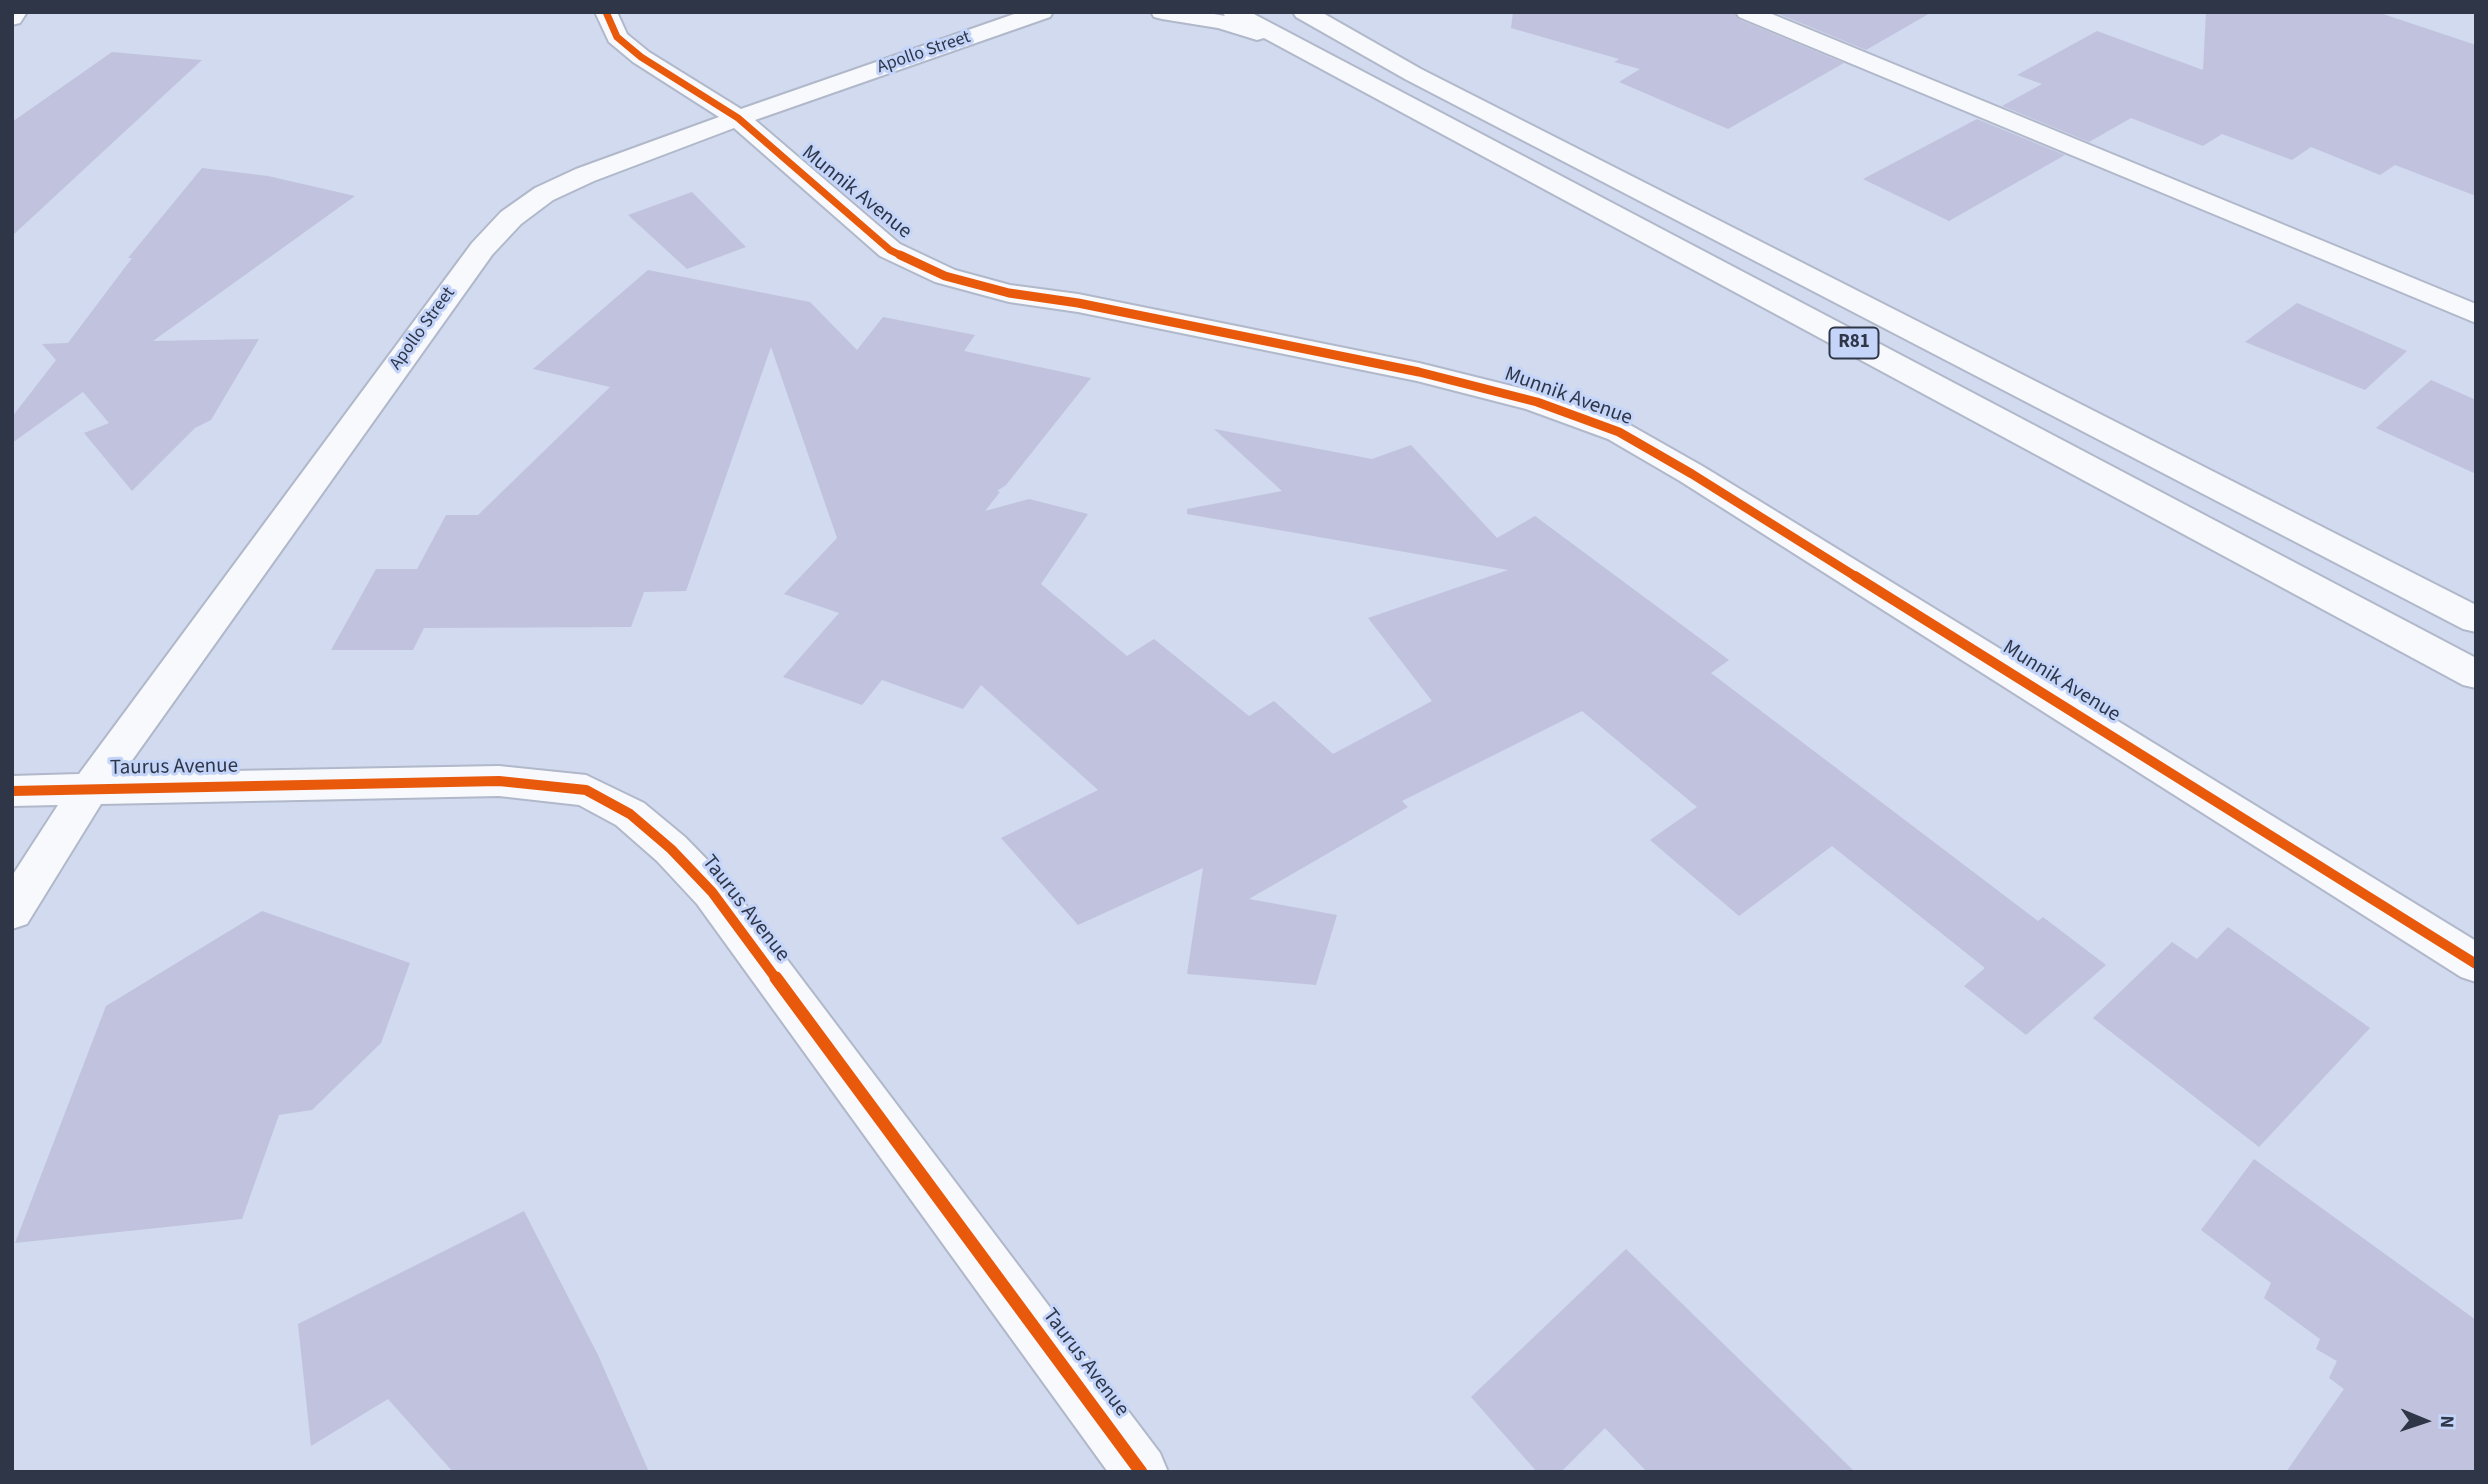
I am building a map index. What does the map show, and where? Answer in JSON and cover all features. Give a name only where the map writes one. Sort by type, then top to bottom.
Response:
[{"type":"street","points":[[12,18],[16,12]]},
{"type":"street","name":"Munnik Avenue","points":[[606,12],[617,37],[641,57],[738,118],[890,250],[945,276],[1009,292],[1092,306],[1419,372],[1537,402],[1619,432],[1715,489],[2476,964]]},
{"type":"street","name":"Apollo Street","points":[[12,912],[90,789],[482,249],[510,218],[544,194],[585,175],[738,118],[1042,12]]},
{"type":"street","points":[[1163,12],[1221,22],[1292,44]]},
{"type":"street","name":"R81","points":[[1233,12],[2476,675]]},
{"type":"street","name":"R81","points":[[1304,12],[1413,74],[2476,620]]},
{"type":"street","points":[[1747,12],[2476,314]]},
{"type":"street","name":"Taurus Avenue","points":[[12,791],[499,781],[586,790],[630,814],[671,849],[712,891],[1141,1472]]},
{"type":"building","points":[[1513,12],[1734,12],[1738,19],[1844,63],[1728,129],[1619,82],[1640,69],[1614,62],[1619,59],[1511,28]]},
{"type":"building","points":[[1774,12],[1932,12],[1866,50]]},
{"type":"building","points":[[2206,12],[2377,12],[2476,45],[2476,196],[2395,165],[2380,175],[2311,147],[2292,160],[2222,134],[2203,146],[2131,118],[2089,142],[2002,106],[2042,84],[2017,75],[2097,31],[2203,70]]},
{"type":"building","points":[[112,52],[202,60],[12,236],[12,122]]},
{"type":"building","points":[[1977,119],[2065,155],[1949,221],[1863,179]]},
{"type":"building","points":[[202,168],[268,176],[355,196],[153,341],[259,339],[211,420],[195,428],[132,491],[84,433],[109,423],[83,392],[12,443],[12,417],[56,360],[42,344],[68,343],[132,258],[128,258]]},
{"type":"building","points":[[692,192],[746,247],[687,269],[628,215]]},
{"type":"building","points":[[648,270],[810,302],[857,350],[883,317],[975,335],[964,351],[1091,378],[1006,485],[997,491],[1000,492],[985,511],[1029,499],[1088,514],[1041,584],[1127,656],[1154,639],[1249,716],[1274,701],[1333,754],[1432,701],[1368,618],[1508,570],[1187,514],[1187,509],[1282,491],[1214,429],[1372,459],[1411,445],[1497,538],[1535,516],[1729,660],[1711,673],[2038,921],[2043,917],[2106,965],[2026,1035],[1964,986],[1985,968],[1832,846],[1739,916],[1650,840],[1697,807],[1582,711],[1402,801],[1408,807],[1249,899],[1337,915],[1316,985],[1187,974],[1203,868],[1078,925],[1001,838],[1098,790],[981,685],[963,709],[882,680],[862,705],[783,677],[839,613],[784,594],[837,538],[771,347],[686,591],[644,592],[631,627],[424,628],[413,650],[331,650],[376,569],[417,569],[446,515],[478,515],[610,387],[533,369]]},
{"type":"building","points":[[2297,303],[2407,351],[2365,390],[2245,342]]},
{"type":"building","points":[[2431,380],[2476,400],[2476,474],[2376,428]]},
{"type":"building","points":[[262,911],[410,963],[381,1043],[312,1110],[279,1115],[242,1219],[15,1243],[106,1006]]},
{"type":"building","points":[[2228,927],[2370,1028],[2259,1147],[2093,1018],[2172,942],[2197,959]]},
{"type":"building","points":[[2254,1159],[2476,1320],[2476,1472],[2286,1472],[2344,1389],[2329,1378],[2337,1361],[2316,1349],[2320,1339],[2264,1298],[2271,1283],[2201,1230]]},
{"type":"building","points":[[524,1211],[598,1355],[649,1472],[453,1472],[388,1399],[311,1446],[298,1324]]},
{"type":"building","points":[[1626,1249],[1855,1472],[1647,1472],[1605,1428],[1561,1472],[1537,1472],[1471,1397]]},
{"type":"cycle path","points":[[606,12],[617,37],[641,57],[738,118],[890,250],[945,276],[1009,293],[1078,303],[1419,372],[1537,402],[1619,432],[1692,474],[2476,964]]},
{"type":"cycle path","points":[[12,791],[499,781],[586,790],[630,814],[671,849],[712,892],[1141,1472]]}]
